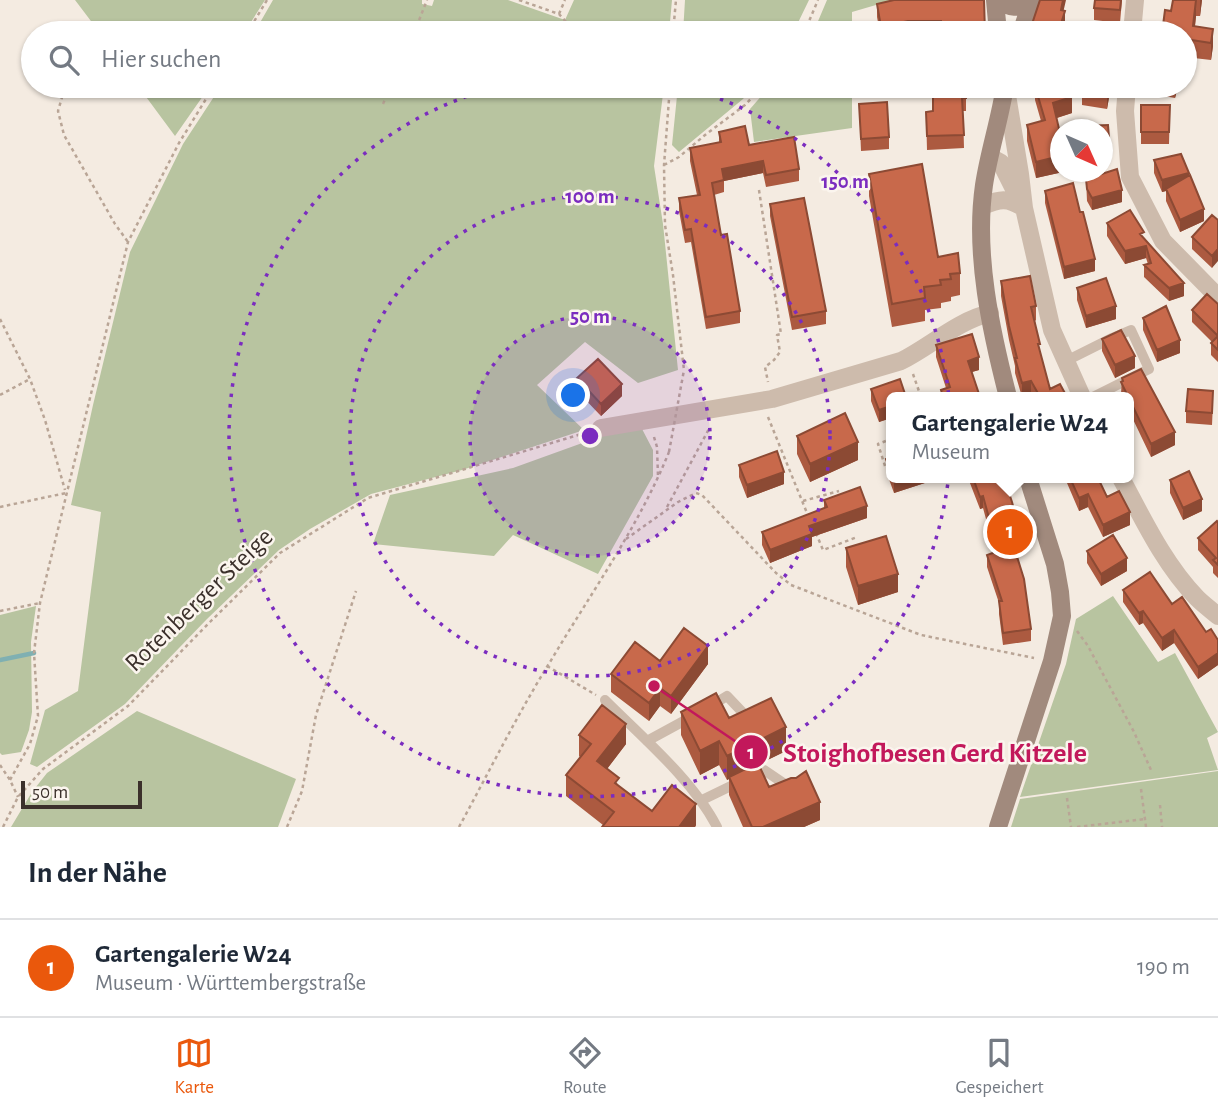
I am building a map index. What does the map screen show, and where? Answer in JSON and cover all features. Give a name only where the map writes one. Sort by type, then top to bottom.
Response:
[{"type":"street","points":[[998,21],[997,0],[1018,8],[1031,1]]},
{"type":"street","points":[[1133,21],[1135,0]]},
{"type":"street","points":[[1025,21],[1031,1]]},
{"type":"street","points":[[1003,98],[984,185],[981,251],[1006,392]]},
{"type":"street","points":[[1007,98],[1024,208],[1052,330],[1080,392]]},
{"type":"street","points":[[1126,98],[1130,177],[1163,240],[1218,297]]},
{"type":"street","points":[[990,157],[1001,163],[1024,208]]},
{"type":"street","points":[[982,206],[1008,200],[1024,208]]},
{"type":"street","points":[[601,428],[767,400],[907,358],[975,317],[990,313]]},
{"type":"street","points":[[998,827],[1052,661],[1062,617],[1055,564],[1030,483]]},
{"type":"street","points":[[1124,483],[1173,569],[1197,598],[1218,616]]},
{"type":"lane","points":[[1066,361],[1131,330],[1149,369],[1103,392]]},
{"type":"lane","points":[[647,741],[727,696],[747,716]]},
{"type":"lane","points":[[605,700],[665,758],[718,827]]},
{"type":"lane","points":[[700,801],[764,771],[793,789]]},
{"type":"path","points":[[254,21],[267,0]]},
{"type":"path","points":[[419,21],[427,0]]},
{"type":"path","points":[[519,0],[559,14],[565,21]]},
{"type":"path","points":[[559,14],[565,0]]},
{"type":"path","points":[[674,21],[676,0]]},
{"type":"path","points":[[809,21],[818,0]]},
{"type":"path","points":[[62,98],[58,110],[64,135],[128,242]]},
{"type":"path","points":[[10,780],[30,744],[38,716],[34,653],[40,603],[128,242],[179,143],[207,98]]},
{"type":"path","points":[[383,104],[386,98]]},
{"type":"path","points":[[459,827],[547,666],[625,539],[669,452],[684,370],[665,225],[664,165],[669,98]]},
{"type":"path","points":[[664,165],[679,158],[752,98]]},
{"type":"path","points":[[760,190],[781,334],[777,335],[780,352],[765,367],[767,400],[822,550],[857,537]]},
{"type":"path","points":[[0,319],[30,379],[66,493]]},
{"type":"path","points":[[907,358],[919,392]]},
{"type":"path","points":[[0,395],[30,379]]},
{"type":"path","points":[[642,421],[654,436],[658,478]]},
{"type":"path","name":"Rotenberger Steige","points":[[3,827],[18,797],[43,769],[128,706],[280,553],[368,498],[601,428]]},
{"type":"path","points":[[666,509],[710,428]]},
{"type":"path","points":[[885,466],[878,444],[886,441]]},
{"type":"path","points":[[803,501],[839,491]]},
{"type":"path","points":[[0,507],[66,493]]},
{"type":"path","points":[[625,539],[666,509],[696,493],[702,495],[776,573],[791,585],[921,635],[1052,661]]},
{"type":"path","points":[[287,827],[302,791],[316,715],[356,592]]},
{"type":"path","points":[[0,611],[40,603]]},
{"type":"path","points":[[1062,617],[1076,628],[1088,646],[1151,770]]},
{"type":"path","points":[[547,666],[605,700]]},
{"type":"path","points":[[0,765],[18,797]]},
{"type":"path","points":[[1141,789],[1146,827]]},
{"type":"path","points":[[1067,798],[1070,827]]},
{"type":"path","points":[[1160,805],[1162,827]]},
{"type":"path","points":[[1077,827],[1145,819]]},
{"type":"green space","points":[[75,0],[265,0],[252,21],[91,21]]},
{"type":"green space","points":[[273,0],[422,0],[422,4],[432,6],[434,0],[508,0],[565,20],[574,0],[672,0],[670,21],[261,21]]},
{"type":"green space","points":[[685,0],[809,0],[799,21],[684,21]]},
{"type":"green space","points":[[827,0],[893,0],[852,12],[852,21],[818,21]]},
{"type":"green space","points":[[147,98],[202,98],[175,136]]},
{"type":"green space","points":[[213,98],[662,98],[654,166],[663,224],[678,370],[638,383],[585,342],[537,385],[584,430],[462,470],[371,494],[310,529],[279,550],[207,619],[125,704],[37,767],[30,764],[45,710],[78,691],[101,512],[71,505],[93,405],[130,252],[183,144]]},
{"type":"green space","points":[[677,98],[744,98],[679,152],[672,145]]},
{"type":"green space","points":[[760,98],[852,98],[852,128],[754,142],[750,109]]},
{"type":"green space","points":[[641,427],[653,450],[653,476],[598,574],[513,535],[494,556],[373,544],[390,495],[513,468],[610,433]]},
{"type":"green space","points":[[1113,596],[1158,662],[1175,653],[1218,732],[1207,738],[1218,770],[1020,797],[1066,664],[1076,619]]},
{"type":"green space","points":[[36,606],[31,642],[32,712],[29,730],[21,752],[2,755],[0,615]]},
{"type":"green space","points":[[137,711],[296,779],[278,827],[11,827],[47,773]]},
{"type":"green space","points":[[1218,771],[1218,827],[1011,827],[1020,799]]},
{"type":"building","points":[[894,0],[984,0],[985,21],[880,21],[877,4]]},
{"type":"building","points":[[1040,0],[1063,0],[1061,10],[1065,11],[1062,21],[1033,21]]},
{"type":"building","points":[[1095,0],[1121,0],[1120,10],[1094,8]]},
{"type":"building","points":[[1173,0],[1196,0],[1194,21],[1164,21],[1165,10],[1171,11]]},
{"type":"building","points":[[1197,27],[1213,29],[1211,43],[1197,41]]},
{"type":"building","points":[[933,98],[962,98],[964,135],[927,136],[926,112],[933,111]]},
{"type":"building","points":[[1039,98],[1069,98],[1053,103],[1057,119],[1050,119],[1050,158],[1036,162],[1027,125],[1045,120]]},
{"type":"building","points":[[887,102],[889,137],[861,139],[859,104]]},
{"type":"building","points":[[1141,105],[1170,105],[1169,132],[1141,132]]},
{"type":"building","points":[[745,126],[749,145],[794,137],[799,169],[766,175],[763,161],[722,169],[724,180],[712,183],[721,235],[727,234],[740,311],[706,317],[691,229],[685,230],[679,198],[700,195],[690,148],[721,142],[719,132]]},
{"type":"building","points":[[1181,154],[1189,173],[1162,180],[1154,160]]},
{"type":"building","points":[[922,164],[938,257],[958,253],[960,273],[950,274],[951,279],[940,280],[941,285],[924,287],[925,298],[892,304],[869,174]]},
{"type":"building","points":[[1117,169],[1122,190],[1092,198],[1086,182],[1113,182],[1113,170]]},
{"type":"building","points":[[1190,175],[1204,209],[1180,220],[1166,189]]},
{"type":"building","points":[[1073,183],[1095,259],[1064,267],[1045,191]]},
{"type":"building","points":[[804,198],[826,311],[792,317],[770,204]]},
{"type":"building","points":[[1130,210],[1144,232],[1140,234],[1184,283],[1169,288],[1144,265],[1151,263],[1146,246],[1125,251],[1107,223]]},
{"type":"building","points":[[1212,215],[1218,220],[1218,249],[1212,256],[1192,237]]},
{"type":"building","points":[[1030,276],[1036,306],[1031,307],[1050,389],[1060,384],[1064,392],[1037,392],[1031,381],[1022,383],[1001,281]]},
{"type":"building","points":[[1106,278],[1116,306],[1086,316],[1077,288]]},
{"type":"building","points":[[1207,294],[1218,304],[1218,336],[1192,310]]},
{"type":"building","points":[[1166,306],[1180,340],[1157,350],[1143,318]]},
{"type":"building","points":[[1121,330],[1135,356],[1115,365],[1102,339]]},
{"type":"building","points":[[972,334],[979,357],[968,361],[978,392],[942,392],[950,387],[936,345]]},
{"type":"building","points":[[1218,336],[1218,350],[1211,343]]},
{"type":"building","points":[[598,359],[622,384],[601,404],[577,378]]},
{"type":"building","points":[[1141,369],[1175,432],[1151,444],[1134,409],[1134,392],[1126,392],[1122,378]]},
{"type":"building","points":[[900,379],[904,392],[886,392],[886,408],[879,410],[871,389]]},
{"type":"building","points":[[1188,389],[1213,391],[1212,413],[1186,411]]},
{"type":"building","points":[[845,413],[858,442],[810,464],[797,436]]},
{"type":"building","points":[[777,451],[784,472],[747,485],[739,465]]},
{"type":"building","points":[[1189,471],[1202,499],[1183,508],[1170,480]]},
{"type":"building","points":[[975,483],[1006,483],[1019,529],[1009,531],[1024,579],[1031,629],[1003,633],[999,601],[1002,601],[987,555],[998,551],[983,496],[980,497]]},
{"type":"building","points":[[1072,483],[1100,483],[1107,497],[1119,491],[1130,512],[1103,525],[1088,494],[1079,498]]},
{"type":"building","points":[[860,487],[867,506],[809,526],[812,534],[770,550],[762,532],[827,507],[824,500]]},
{"type":"building","points":[[1217,521],[1218,565],[1213,560],[1216,558],[1198,538]]},
{"type":"building","points":[[1113,535],[1127,558],[1101,574],[1087,551]]},
{"type":"building","points":[[886,536],[898,574],[858,586],[846,548]]},
{"type":"building","points":[[1150,572],[1172,604],[1182,597],[1206,632],[1211,629],[1218,640],[1218,653],[1198,667],[1174,630],[1162,638],[1143,611],[1139,613],[1123,590]]},
{"type":"building","points":[[684,628],[708,646],[671,696],[660,688],[649,703],[611,674],[635,642],[660,661]]},
{"type":"building","points":[[716,693],[729,718],[771,698],[786,727],[727,756],[719,741],[700,751],[681,712]]},
{"type":"building","points":[[602,705],[626,724],[597,761],[619,778],[615,783],[652,811],[672,785],[696,804],[679,827],[602,827],[614,812],[566,775],[591,744],[579,735]]},
{"type":"building","points":[[758,763],[769,787],[796,778],[806,771],[820,802],[763,827],[752,827],[729,777]]},
{"type":"waterway","points":[[0,660],[34,653]]},
{"type":"place","name":"Gartengalerie W24","points":[[1010,532]]},
{"type":"place","name":"Stoighofbesen Gerd Kitzele","points":[[654,686]]}]
